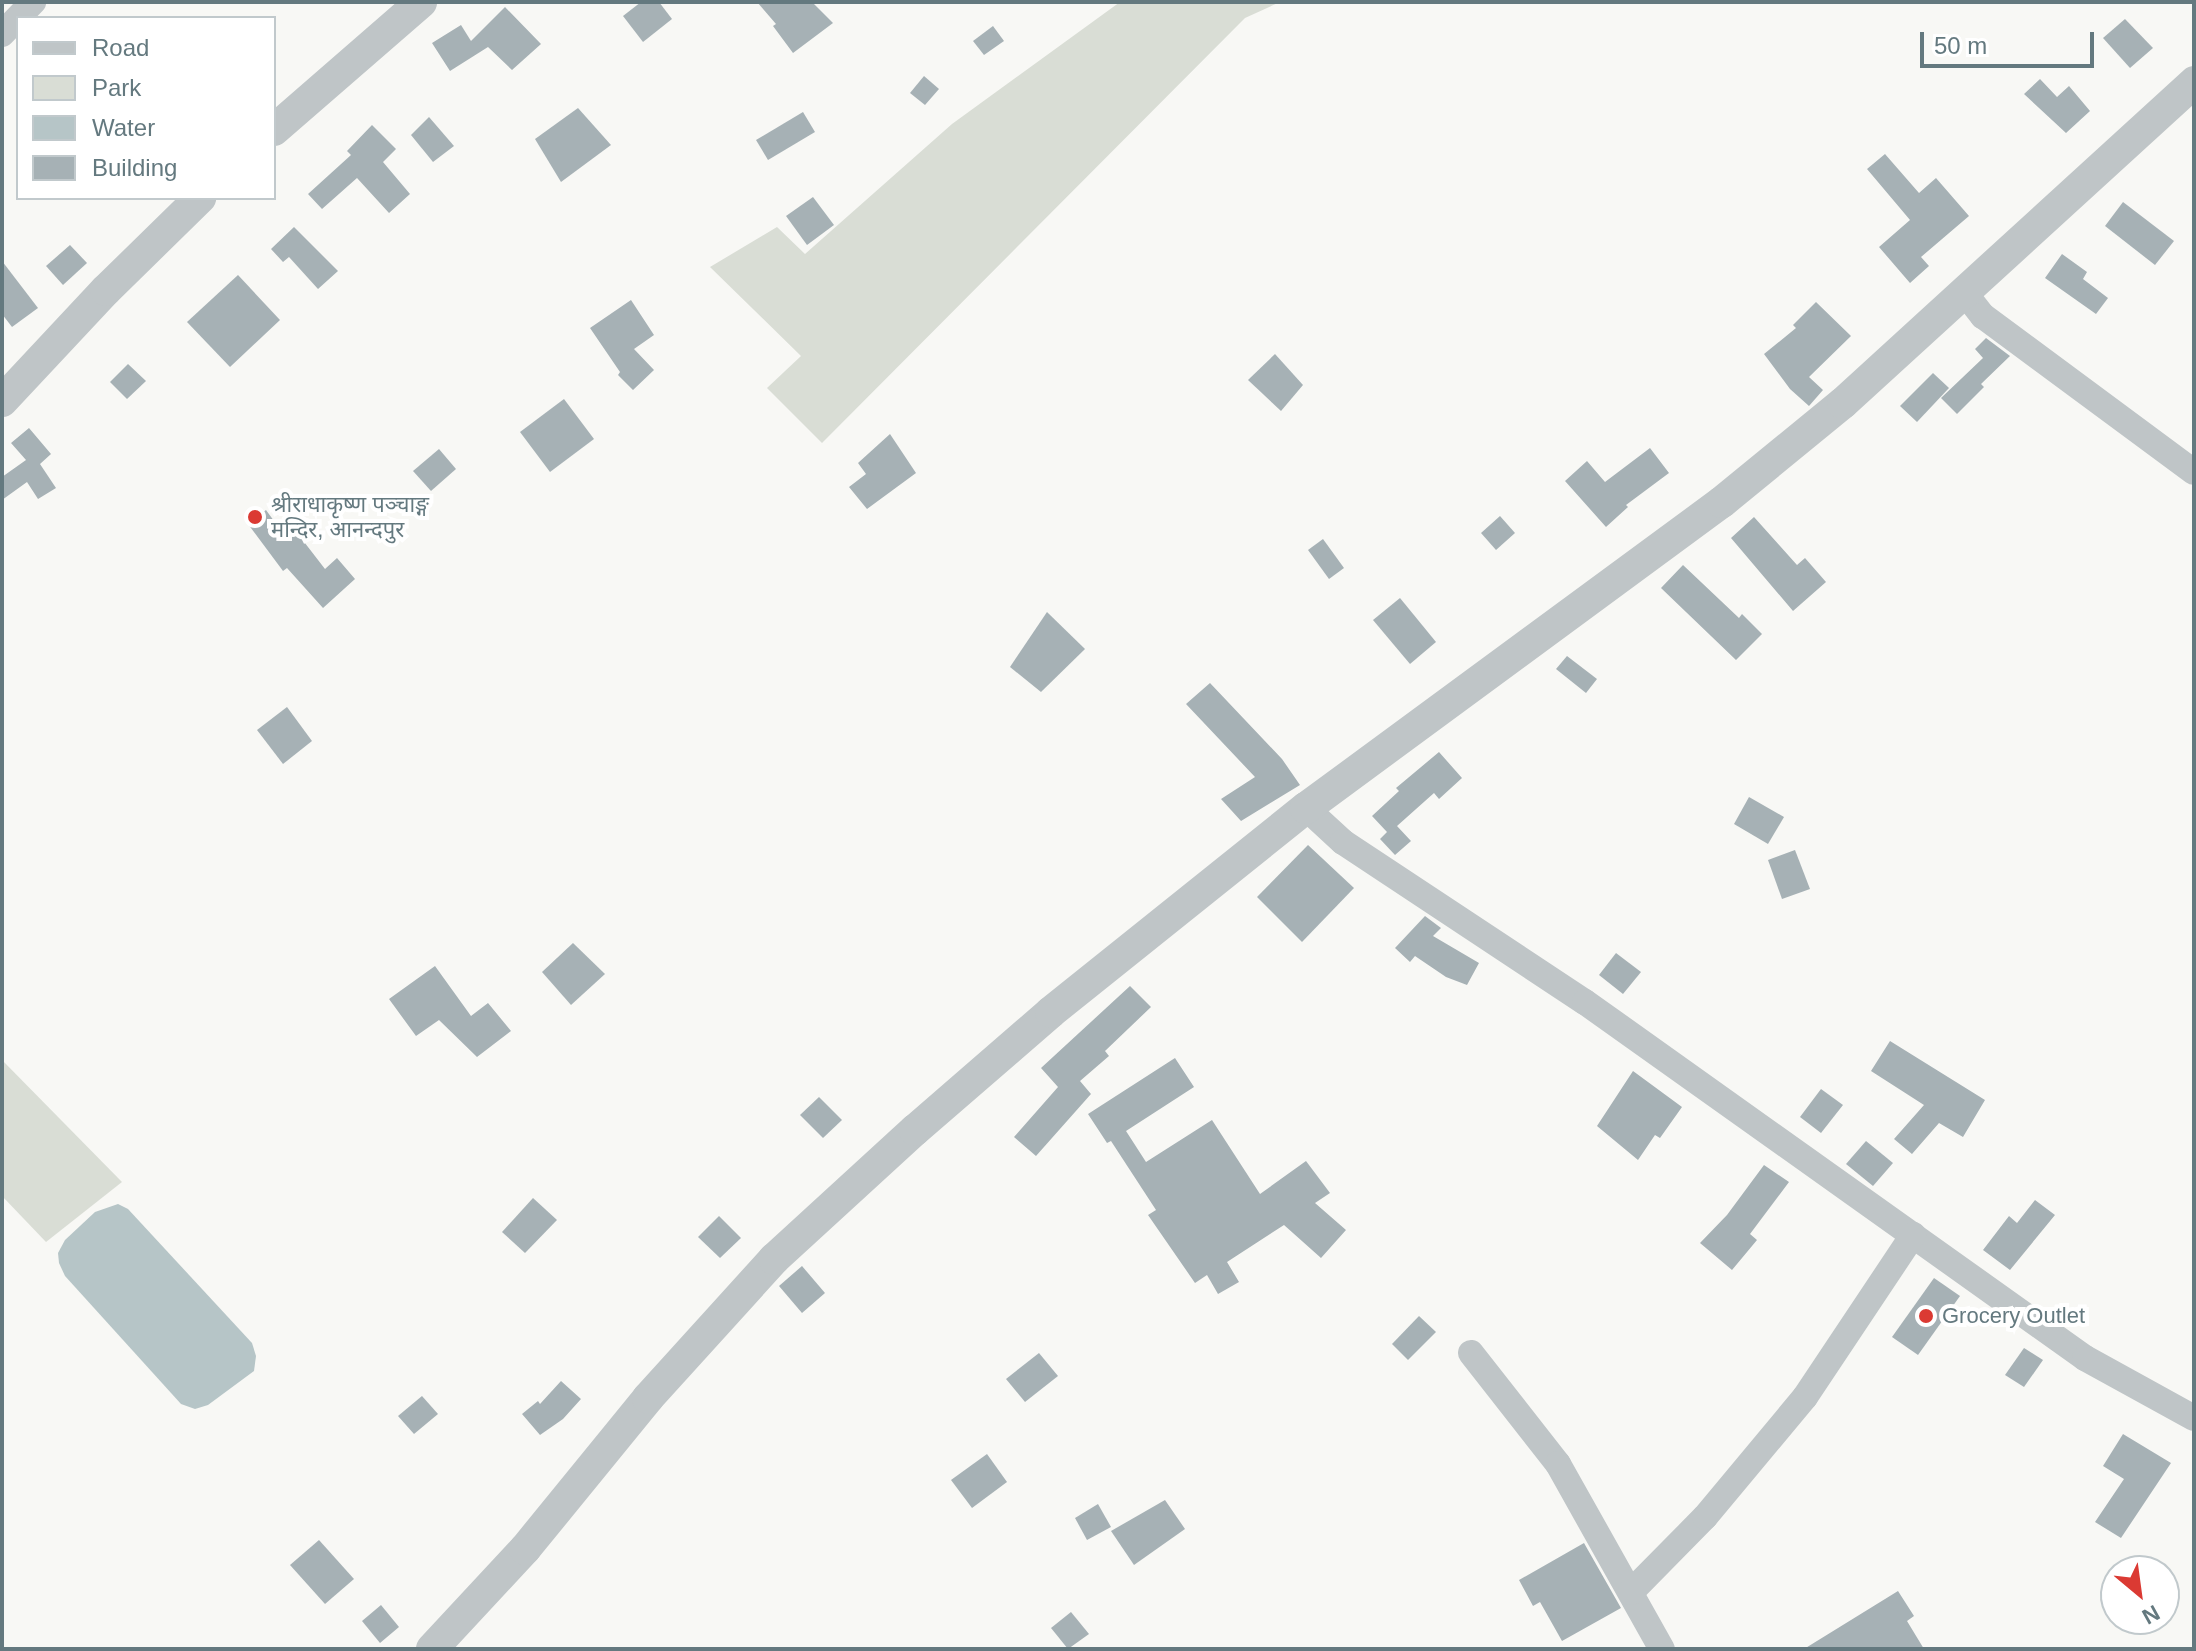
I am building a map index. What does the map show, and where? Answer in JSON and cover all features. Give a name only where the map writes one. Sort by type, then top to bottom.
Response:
[{"type":"street","points":[[276,128],[421,2]]},
{"type":"street","points":[[2,34],[16,20]]},
{"type":"street","points":[[432,1649],[525,1549],[648,1398],[774,1259],[1051,1012],[1306,808],[1722,502],[1843,403],[2194,82]]},
{"type":"street","points":[[2,401],[106,290],[198,200]]},
{"type":"street","points":[[1964,292],[1983,316],[2194,472]]},
{"type":"street","points":[[1306,808],[1343,842],[1598,1011],[2085,1358],[2194,1418]]},
{"type":"street","points":[[1631,1592],[1705,1517],[1805,1397],[1913,1235]]},
{"type":"street","points":[[1471,1353],[1558,1464],[1662,1649]]},
{"type":"green space","points":[[1120,2],[1280,2],[1245,18],[822,443],[767,388],[801,356],[710,267],[777,227],[805,254],[952,124]]},
{"type":"green space","points":[[2,1060],[122,1182],[46,1242],[2,1196]]},
{"type":"water","points":[[118,1204],[128,1209],[252,1343],[256,1356],[254,1371],[208,1405],[195,1409],[181,1404],[65,1276],[59,1263],[58,1253],[65,1240],[95,1212]]},
{"type":"building","points":[[641,2],[659,2],[672,19],[643,42],[623,16]]},
{"type":"building","points":[[757,2],[812,2],[833,23],[793,53],[773,26],[776,24]]},
{"type":"building","points":[[505,7],[541,44],[512,70],[488,47],[450,71],[432,43],[461,25],[471,41]]},
{"type":"building","points":[[2125,19],[2153,48],[2130,68],[2103,38]]},
{"type":"building","points":[[993,26],[1004,41],[984,55],[973,41]]},
{"type":"building","points":[[924,76],[939,89],[925,105],[910,93]]},
{"type":"building","points":[[2040,79],[2057,97],[2069,86],[2090,111],[2066,133],[2024,94]]},
{"type":"building","points":[[578,108],[611,145],[561,182],[535,139]]},
{"type":"building","points":[[803,112],[815,132],[768,160],[756,140]]},
{"type":"building","points":[[429,117],[454,146],[433,162],[411,135]]},
{"type":"building","points":[[372,125],[396,149],[383,162],[410,194],[389,213],[357,178],[322,209],[308,194],[351,155],[347,151]]},
{"type":"building","points":[[1885,154],[1919,193],[1936,178],[1969,216],[1921,257],[1929,266],[1910,283],[1879,247],[1910,220],[1867,169]]},
{"type":"building","points":[[813,197],[834,225],[807,245],[786,216]]},
{"type":"building","points":[[2123,202],[2174,241],[2155,265],[2105,226]]},
{"type":"building","points":[[294,227],[338,271],[318,289],[289,257],[283,262],[271,249]]},
{"type":"building","points":[[70,245],[87,263],[63,285],[46,266]]},
{"type":"building","points":[[2062,254],[2087,272],[2083,279],[2108,298],[2096,314],[2045,278]]},
{"type":"building","points":[[2,261],[38,308],[12,327],[2,314]]},
{"type":"building","points":[[238,275],[280,320],[230,367],[187,322]]},
{"type":"building","points":[[631,300],[654,335],[634,349],[654,370],[633,390],[618,375],[620,372],[590,328]]},
{"type":"building","points":[[1816,302],[1851,336],[1809,377],[1823,390],[1809,406],[1790,389],[1764,354],[1796,328],[1793,325]]},
{"type":"building","points":[[1986,338],[2010,356],[1981,384],[1984,387],[1957,414],[1941,398],[1983,358],[1975,349]]},
{"type":"building","points":[[1275,354],[1303,385],[1281,411],[1248,380]]},
{"type":"building","points":[[128,364],[146,381],[127,399],[110,382]]},
{"type":"building","points":[[1933,373],[1949,388],[1917,422],[1900,406]]},
{"type":"building","points":[[564,399],[594,439],[550,472],[520,432]]},
{"type":"building","points":[[29,428],[51,454],[40,464],[56,488],[38,499],[27,482],[2,500],[2,477],[26,460],[11,443]]},
{"type":"building","points":[[890,434],[916,473],[867,509],[849,487],[866,474],[858,463]]},
{"type":"building","points":[[1650,448],[1669,473],[1626,505],[1628,507],[1606,527],[1565,481],[1587,461],[1605,482]]},
{"type":"building","points":[[439,449],[456,469],[431,491],[413,471]]},
{"type":"building","points":[[266,510],[282,532],[291,525],[325,569],[337,558],[355,579],[323,608],[287,568],[283,571],[248,524]]},
{"type":"building","points":[[1500,516],[1515,533],[1496,550],[1481,533]]},
{"type":"building","points":[[1754,517],[1797,565],[1805,558],[1826,582],[1793,611],[1731,538]]},
{"type":"building","points":[[1323,539],[1344,568],[1329,579],[1308,550]]},
{"type":"building","points":[[1683,565],[1739,618],[1742,614],[1762,634],[1736,660],[1661,588]]},
{"type":"building","points":[[1400,598],[1436,642],[1410,664],[1373,620]]},
{"type":"building","points":[[1047,612],[1085,649],[1041,692],[1010,667]]},
{"type":"building","points":[[1567,656],[1597,679],[1586,693],[1556,669]]},
{"type":"building","points":[[1210,683],[1282,759],[1300,785],[1241,821],[1221,799],[1255,777],[1186,704]]},
{"type":"building","points":[[287,707],[312,741],[283,764],[257,730]]},
{"type":"building","points":[[1439,752],[1462,778],[1439,799],[1434,793],[1397,826],[1411,841],[1395,855],[1380,839],[1387,832],[1372,816],[1399,791],[1396,788]]},
{"type":"building","points":[[1749,797],[1784,817],[1768,844],[1734,824]]},
{"type":"building","points":[[1308,845],[1354,888],[1302,942],[1257,897]]},
{"type":"building","points":[[1795,850],[1810,889],[1782,899],[1768,860]]},
{"type":"building","points":[[1425,916],[1441,928],[1433,936],[1479,963],[1467,985],[1446,977],[1415,956],[1410,962],[1395,948]]},
{"type":"building","points":[[573,943],[605,974],[571,1005],[542,972]]},
{"type":"building","points":[[1616,953],[1641,972],[1623,994],[1599,975]]},
{"type":"building","points":[[435,966],[471,1016],[488,1003],[511,1031],[477,1057],[439,1020],[416,1036],[389,999]]},
{"type":"building","points":[[1130,986],[1151,1007],[1105,1051],[1109,1056],[1080,1081],[1091,1094],[1036,1156],[1014,1137],[1058,1087],[1041,1068]]},
{"type":"building","points":[[1890,1041],[1985,1100],[1963,1137],[1939,1123],[1912,1154],[1894,1139],[1924,1105],[1871,1071]]},
{"type":"building","points":[[1175,1058],[1194,1087],[1126,1131],[1146,1162],[1212,1120],[1260,1194],[1306,1161],[1330,1193],[1315,1203],[1346,1230],[1321,1258],[1284,1225],[1227,1262],[1239,1282],[1218,1294],[1207,1275],[1195,1283],[1148,1215],[1156,1210],[1111,1141],[1107,1143],[1088,1114]]},
{"type":"building","points":[[1633,1071],[1682,1107],[1660,1138],[1655,1135],[1638,1160],[1597,1126]]},
{"type":"building","points":[[1821,1089],[1843,1105],[1821,1133],[1800,1117]]},
{"type":"building","points":[[819,1097],[842,1120],[823,1138],[800,1115]]},
{"type":"building","points":[[1866,1141],[1893,1163],[1873,1186],[1846,1164]]},
{"type":"building","points":[[1764,1165],[1789,1182],[1750,1234],[1757,1240],[1732,1270],[1700,1243],[1727,1215]]},
{"type":"building","points":[[533,1198],[557,1220],[525,1253],[502,1232]]},
{"type":"building","points":[[2035,1200],[2055,1215],[2010,1270],[1983,1250],[2009,1216],[2017,1223]]},
{"type":"building","points":[[719,1216],[741,1238],[720,1258],[698,1237]]},
{"type":"building","points":[[802,1266],[825,1293],[802,1313],[779,1286]]},
{"type":"building","name":"Grocery Outlet","points":[[1934,1278],[1960,1296],[1918,1355],[1892,1337]]},
{"type":"building","points":[[1419,1316],[1436,1332],[1408,1360],[1392,1344]]},
{"type":"building","points":[[2024,1348],[2043,1360],[2024,1387],[2005,1375]]},
{"type":"building","points":[[1039,1353],[1058,1376],[1025,1402],[1006,1379]]},
{"type":"building","points":[[561,1381],[581,1399],[563,1419],[540,1435],[522,1414],[538,1401],[540,1404]]},
{"type":"building","points":[[422,1396],[438,1414],[414,1434],[398,1416]]},
{"type":"building","points":[[2123,1434],[2171,1463],[2121,1538],[2095,1522],[2124,1479],[2103,1466]]},
{"type":"building","points":[[987,1454],[1007,1482],[972,1508],[951,1480]]},
{"type":"building","points":[[1165,1500],[1185,1529],[1134,1565],[1111,1531]]},
{"type":"building","points":[[1098,1504],[1111,1527],[1087,1540],[1075,1518]]},
{"type":"building","points":[[319,1540],[354,1579],[325,1604],[290,1565]]},
{"type":"building","points":[[1584,1543],[1621,1608],[1562,1641],[1540,1602],[1533,1606],[1519,1580]]},
{"type":"building","points":[[1898,1591],[1914,1616],[1907,1621],[1924,1649],[1804,1649]]},
{"type":"building","points":[[381,1605],[399,1627],[380,1643],[362,1621]]},
{"type":"building","points":[[1071,1612],[1089,1634],[1068,1649],[1051,1628]]},
{"type":"place","name":"श्रीराधाकृष्ण पञ्चाङ्ग मन्दिर, आनन्दपुर","points":[[255,517]]},
{"type":"place","name":"Grocery Outlet","points":[[1926,1316]]}]
